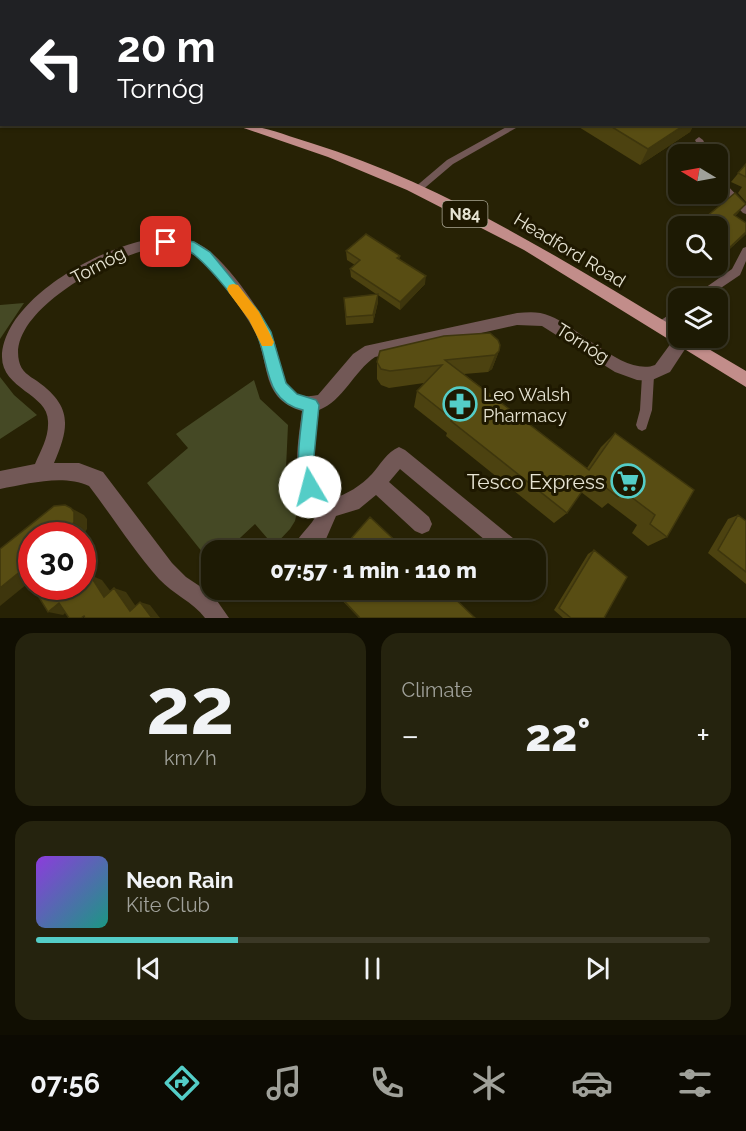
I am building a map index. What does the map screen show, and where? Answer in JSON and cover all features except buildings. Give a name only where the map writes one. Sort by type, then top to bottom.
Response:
[{"type":"main road","name":"Headford Road","points":[[243,126],[332,154],[417,190],[529,246],[668,332]]},
{"type":"main road","name":"Headford Road","points":[[696,348],[746,380]]},
{"type":"street","name":"Tornóg","points":[[41,472],[56,432],[57,420],[54,407],[48,397],[27,384],[12,369],[11,347],[22,323],[48,295],[98,262],[136,246],[176,242],[196,248],[206,256],[259,324],[280,386],[292,400],[311,405],[324,400],[359,360],[370,351],[517,319],[537,318],[547,321],[611,362],[632,372],[648,376]]},
{"type":"street","points":[[648,376],[660,371],[674,348]]},
{"type":"street","points":[[311,405],[306,456],[307,476],[320,504],[330,509],[352,502],[376,483],[399,456],[500,540]]},
{"type":"street","points":[[0,480],[41,472],[80,472],[96,479],[165,570],[179,584],[206,602],[218,618]]},
{"type":"street","points":[[376,483],[422,524]]},
{"type":"street","points":[[312,540],[320,532],[330,509]]},
{"type":"lane","points":[[417,190],[450,162],[515,126]]},
{"type":"lane","points":[[699,140],[701,144]]},
{"type":"lane","points":[[728,192],[746,211]]},
{"type":"lane","points":[[713,288],[736,272],[746,251]]},
{"type":"lane","points":[[659,327],[668,320]]},
{"type":"lane","points":[[642,425],[646,410],[648,376]]},
{"type":"green space","points":[[24,303],[0,339],[0,305]]},
{"type":"green space","points":[[0,377],[14,395],[37,415],[0,439]]},
{"type":"green space","points":[[254,380],[260,399],[288,425],[285,490],[297,512],[290,529],[280,540],[269,540],[255,524],[238,540],[201,540],[201,550],[147,483],[188,448],[176,434]]},
{"type":"slow traffic","points":[[233,289],[255,316],[267,342]]},
{"type":"place","name":"Leo Walsh Pharmacy","points":[[460,404]]},
{"type":"place","name":"Tesco Express","points":[[628,481]]},
{"type":"route","points":[[166,242],[176,242],[196,248],[206,256],[255,316],[264,332],[275,375],[286,396],[300,403],[311,405],[306,456],[310,487]]}]
